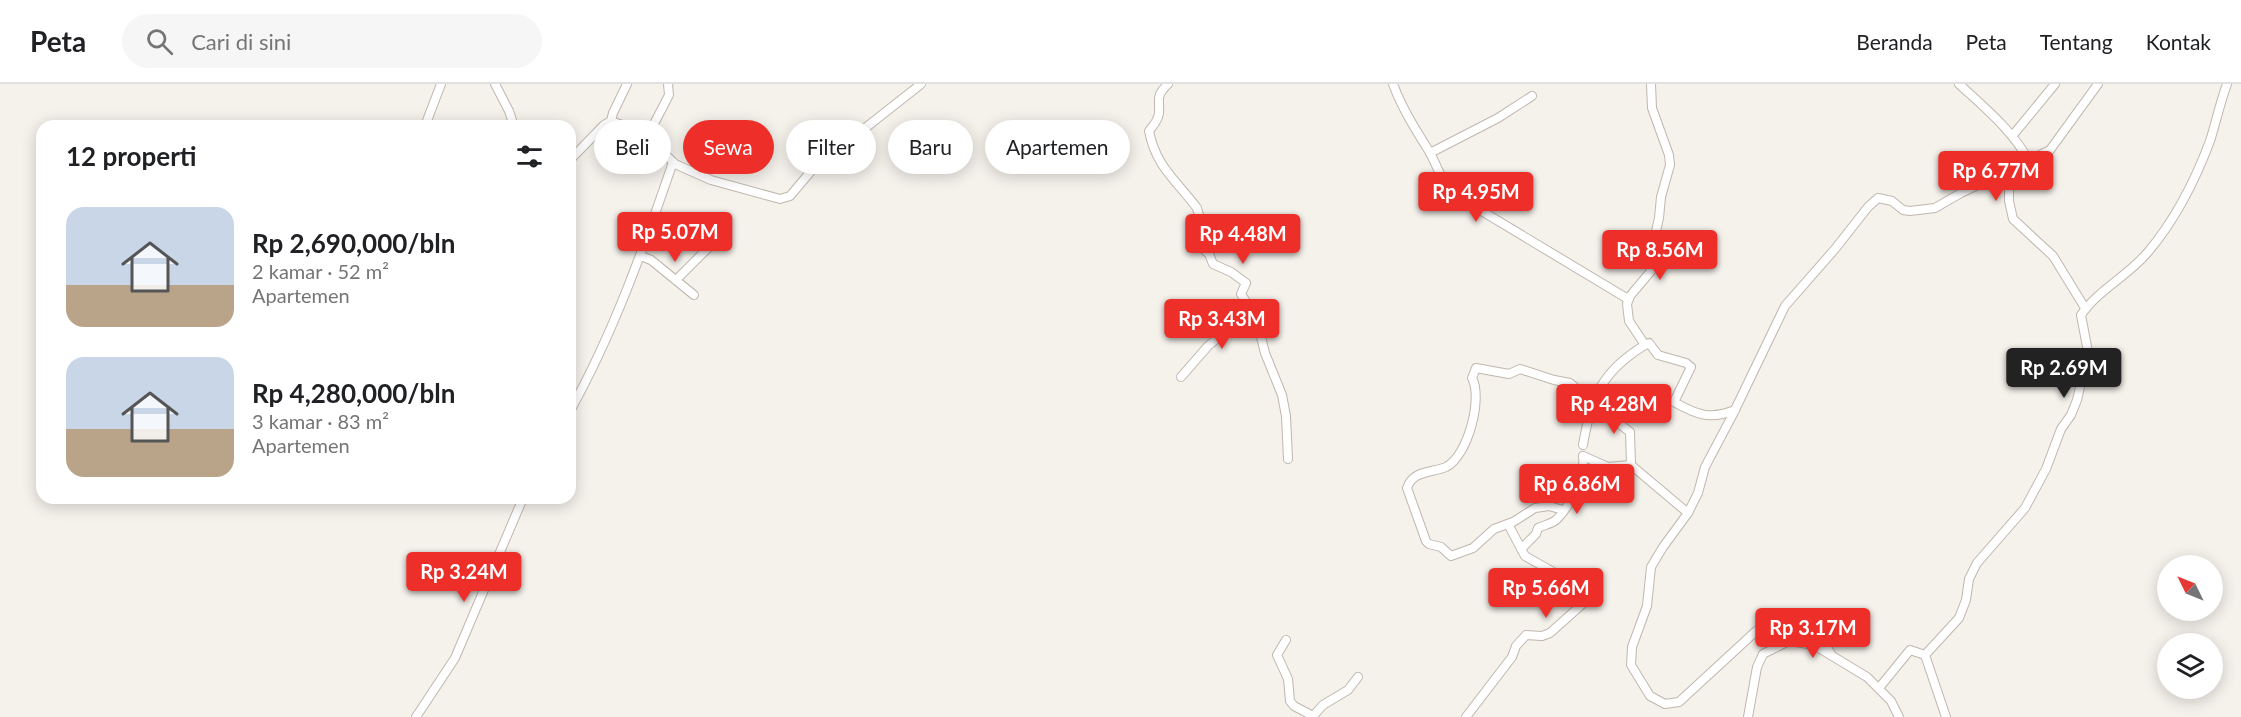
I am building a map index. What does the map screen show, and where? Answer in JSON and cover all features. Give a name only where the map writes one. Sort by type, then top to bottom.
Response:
[{"type":"street","points":[[427,120],[441,84]]},
{"type":"street","points":[[495,84],[512,120]]},
{"type":"street","points":[[611,120],[627,84]]},
{"type":"street","points":[[656,120],[669,95],[668,84]]},
{"type":"street","points":[[576,400],[593,370],[641,256],[673,162],[711,180],[780,200],[790,196],[812,170],[921,84]]},
{"type":"street","points":[[1168,84],[1158,98],[1158,115],[1149,131],[1155,154],[1197,208],[1199,245],[1209,254],[1213,264],[1231,272],[1246,283],[1241,292],[1258,321],[1265,353],[1285,407],[1288,459]]},
{"type":"street","points":[[1394,84],[1413,129],[1430,153],[1439,174],[1455,195],[1628,299]]},
{"type":"street","points":[[1645,345],[1629,321],[1626,310],[1628,299],[1650,273],[1661,197],[1670,165],[1669,155],[1652,108],[1651,84]]},
{"type":"street","points":[[1959,84],[2013,135],[2029,161]]},
{"type":"street","points":[[2013,135],[2055,84]]},
{"type":"street","points":[[1831,654],[1825,644],[1802,623],[1777,616],[1755,632],[1679,702],[1665,704],[1650,696],[1631,665],[1632,648],[1647,606],[1651,567],[1688,513],[1698,493],[1705,467],[1785,306],[1878,198],[1892,201],[1903,210],[1935,208],[2029,161],[2050,150],[2098,84]]},
{"type":"street","points":[[1926,655],[1959,618],[1966,600],[1969,579],[1977,563],[2025,508],[2046,469],[2061,429],[2077,400],[2088,352],[2081,315],[2098,295],[2120,280],[2148,252],[2189,192],[2211,138],[2227,84]]},
{"type":"street","points":[[1430,153],[1498,118],[1532,96]]},
{"type":"street","points":[[576,154],[594,135]]},
{"type":"street","points":[[2029,161],[2013,177],[2009,186],[2009,201],[2013,219],[2053,256],[2085,308]]},
{"type":"street","points":[[676,280],[713,243]]},
{"type":"street","points":[[641,256],[651,260],[694,295]]},
{"type":"street","points":[[1181,377],[1208,346],[1252,310]]},
{"type":"street","points":[[1583,445],[1593,399],[1614,368],[1649,343],[1658,355],[1691,366],[1674,402],[1701,416],[1722,415],[1735,410]]},
{"type":"street","points":[[1563,510],[1549,506],[1535,508],[1508,524],[1494,529],[1467,552],[1449,556],[1442,547],[1427,543],[1408,493],[1409,483],[1430,470],[1449,465],[1468,439],[1477,390],[1472,378],[1476,368],[1509,374],[1521,369],[1570,383],[1593,399]]},
{"type":"street","points":[[1589,411],[1613,419],[1630,432],[1631,465]]},
{"type":"street","points":[[1521,549],[1539,528],[1553,522],[1569,505],[1583,471],[1583,456],[1608,467],[1631,465],[1688,513]]},
{"type":"street","points":[[416,717],[455,658],[520,504]]},
{"type":"street","points":[[1466,717],[1512,657],[1520,640],[1526,635],[1542,636],[1550,633],[1588,599],[1587,595],[1577,587],[1525,556],[1508,524]]},
{"type":"street","points":[[1286,640],[1277,655],[1288,679],[1290,701],[1294,706],[1313,717],[1323,705],[1348,690],[1358,677]]},
{"type":"street","points":[[1748,717],[1756,667],[1763,654],[1789,641],[1807,643],[1831,654],[1867,677],[1891,701],[1899,717]]},
{"type":"street","points":[[1879,688],[1910,650],[1926,655]]},
{"type":"street","points":[[1926,655],[1946,717]]}]
